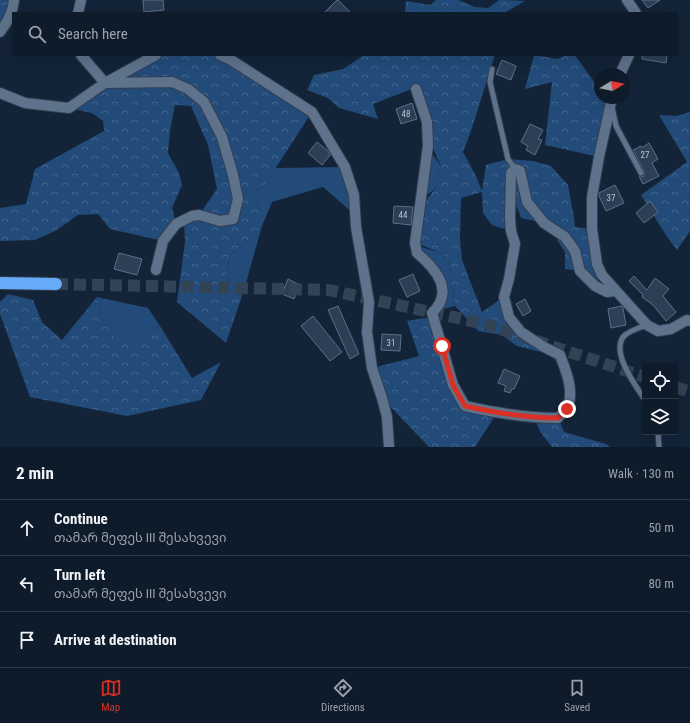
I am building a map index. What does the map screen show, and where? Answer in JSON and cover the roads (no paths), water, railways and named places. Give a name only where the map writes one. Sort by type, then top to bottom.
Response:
[{"type":"highway","points":[[0,283],[56,284]]},
{"type":"street","points":[[0,32],[6,23],[14,0]]},
{"type":"street","points":[[78,12],[81,0]]},
{"type":"street","points":[[627,0],[635,12]]},
{"type":"street","points":[[82,56],[105,83]]},
{"type":"street","points":[[0,93],[25,103],[69,108],[105,83],[154,56]]},
{"type":"street","points":[[222,56],[231,60],[312,112],[345,167],[354,195],[356,227],[369,302],[367,332],[372,368],[385,411],[389,447]]},
{"type":"street","points":[[623,68],[629,56]]},
{"type":"street","points":[[105,83],[172,82],[188,89],[204,102],[222,137],[234,175],[238,200],[233,218],[220,221],[199,215],[192,216],[176,224],[163,241],[156,270]]},
{"type":"street","points":[[416,89],[426,122],[428,146],[415,243],[417,253],[430,264],[438,274],[443,291],[440,306],[432,313],[453,385],[465,406],[497,413],[534,418],[558,418],[567,409],[570,390],[567,372],[560,355],[544,347],[521,332],[509,317],[504,297],[509,279],[515,244],[511,231],[510,189],[511,173],[515,169],[520,171],[527,202],[544,223],[565,237],[575,251],[580,271],[595,286],[607,292],[615,290]]},
{"type":"street","points":[[611,104],[592,197],[592,229],[598,264],[602,275],[646,325],[658,331],[671,329],[687,320],[690,320]]},
{"type":"lane","points":[[492,69],[490,82],[508,159],[515,169]]},
{"type":"lane","points":[[613,104],[616,126],[641,173]]},
{"type":"lane","points":[[644,399],[624,364],[620,346],[624,335],[646,325]]},
{"type":"lane","points":[[658,435],[659,447]]},
{"type":"tunnel","points":[[56,284],[329,290],[485,324],[642,376]]},
{"type":"tunnel","points":[[678,388],[690,392]]}]
